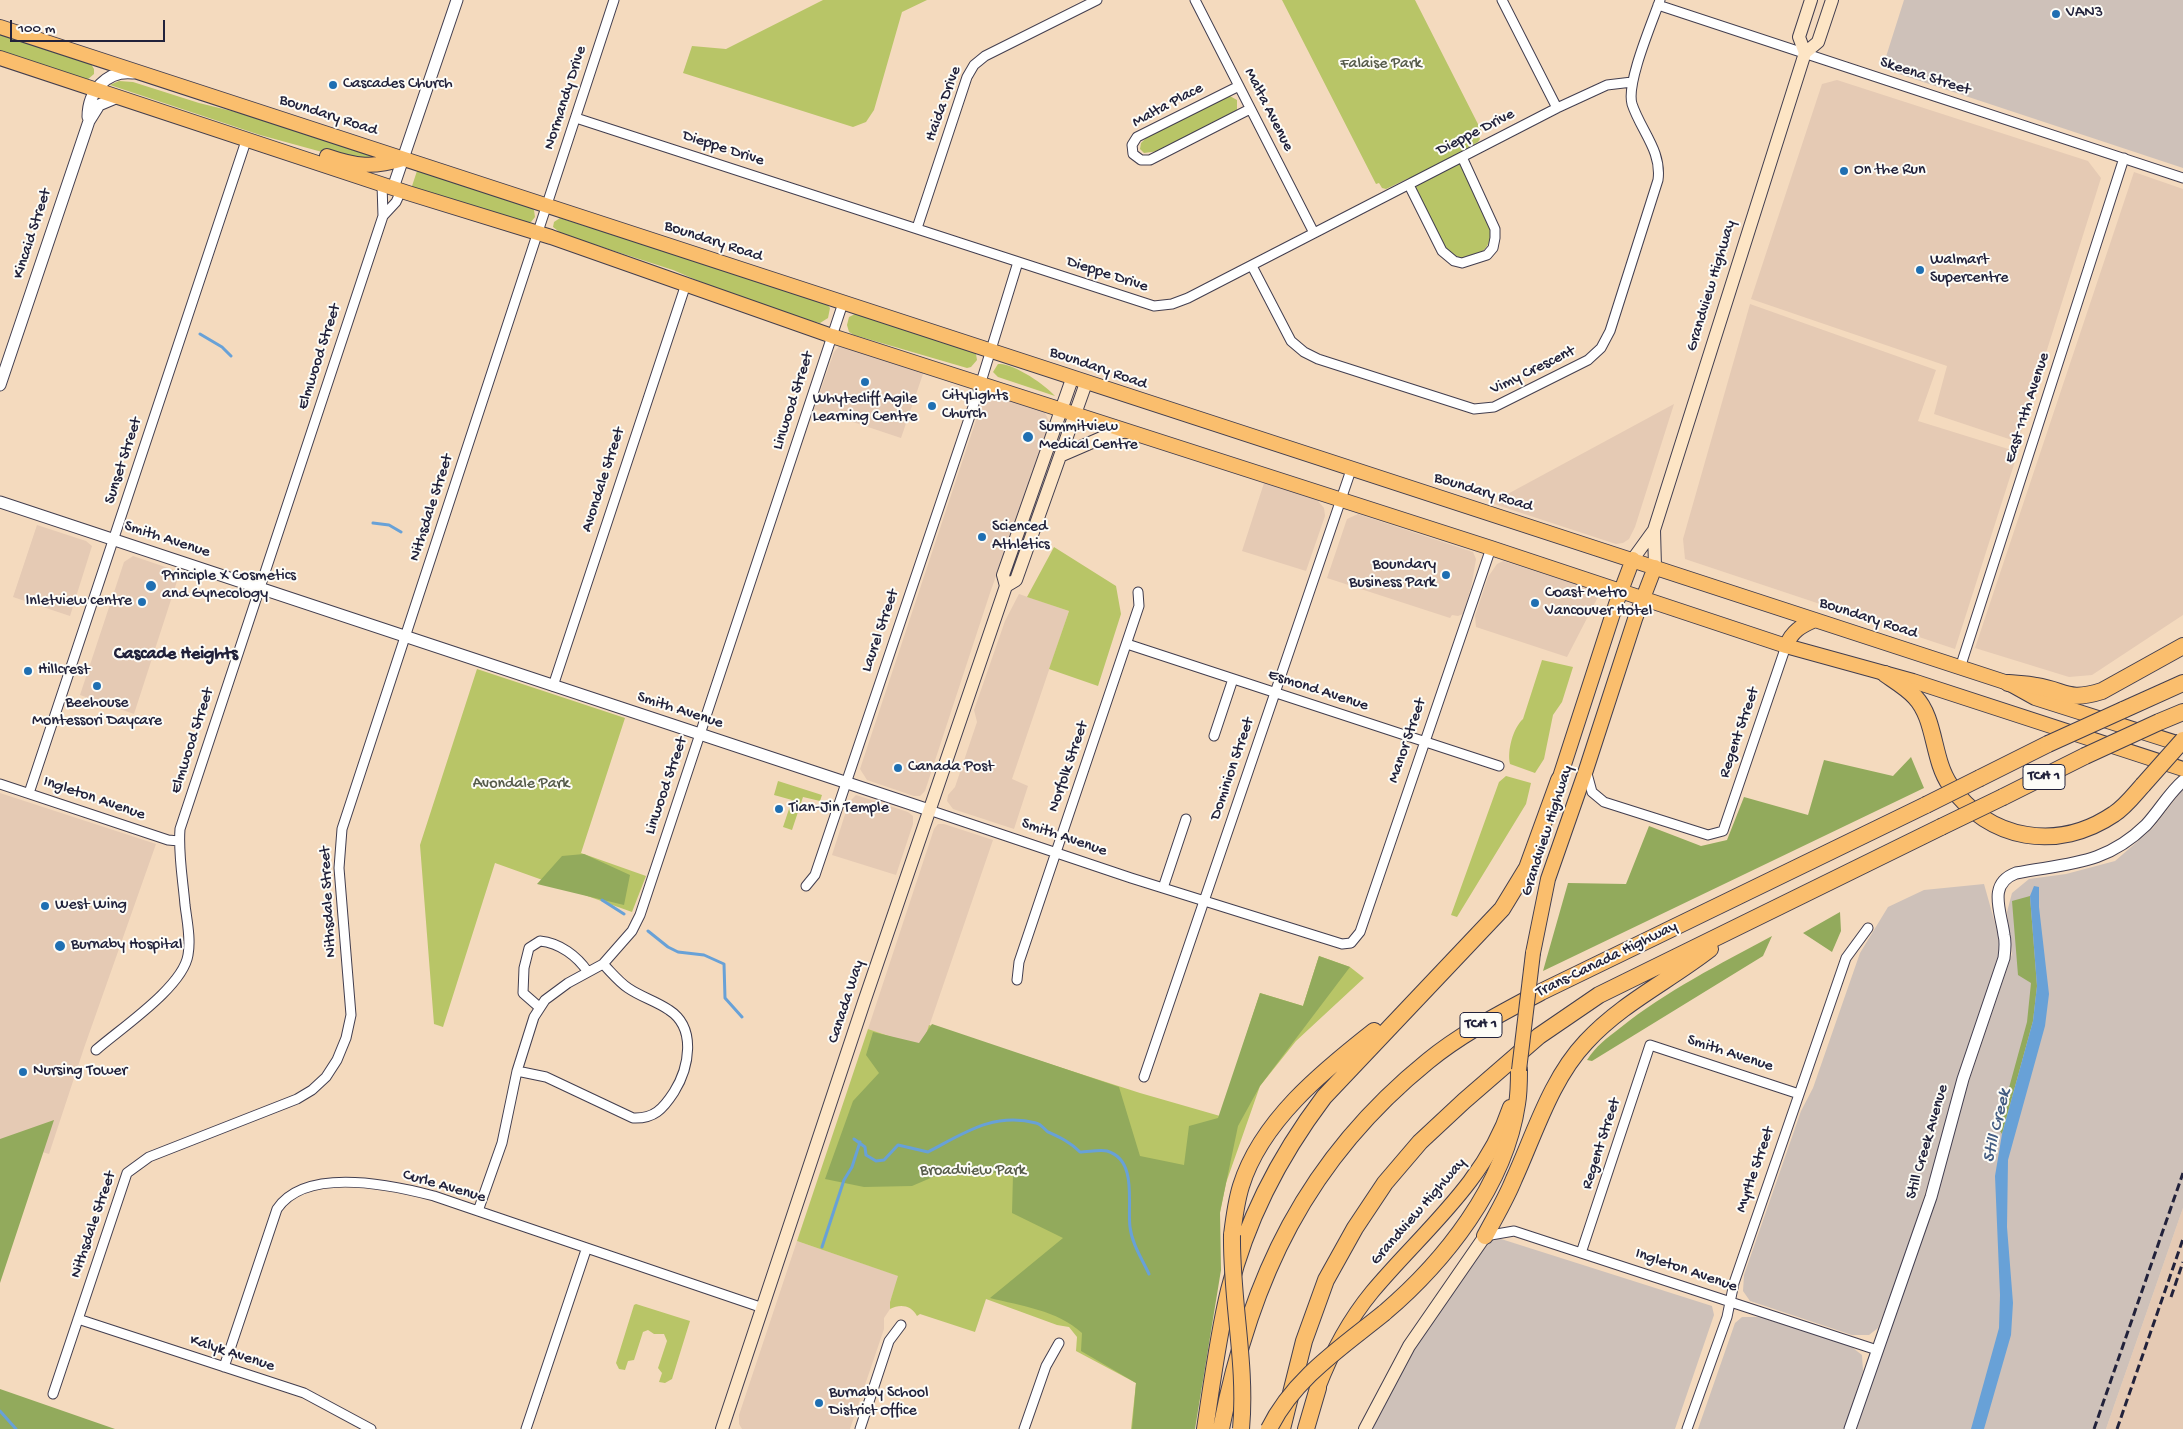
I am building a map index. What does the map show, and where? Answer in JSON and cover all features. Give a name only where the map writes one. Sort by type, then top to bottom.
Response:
[{"type":"highway","points":[[2008,683],[2037,686],[2066,696],[2091,695],[2102,691],[2183,646]]},
{"type":"highway","points":[[1885,674],[1916,698],[1925,712],[1938,763],[1949,784],[1971,808],[1993,825],[2033,836],[2054,837],[2076,834],[2115,814],[2183,740]]},
{"type":"highway","name":"Trans-Canada Highway","points":[[1221,1429],[1240,1348],[1256,1296],[1275,1252],[1298,1207],[1328,1164],[1360,1124],[1390,1093],[1429,1060],[1485,1022],[1541,992],[2048,744],[2183,683]]},
{"type":"highway","name":"Trans-Canada Highway","points":[[1282,1429],[1304,1341],[1326,1280],[1354,1228],[1385,1183],[1420,1142],[1495,1072],[1539,1036],[1599,995],[2085,756],[2183,712]]},
{"type":"highway","points":[[1205,1429],[1216,1354],[1230,1288],[1257,1212],[1275,1173],[1309,1118],[1324,1098],[1417,997],[1464,952],[1513,894],[1527,868],[1541,834],[1559,780]]},
{"type":"highway","points":[[1485,1236],[1513,1182],[1550,1097],[1564,1071],[1585,1042],[1608,1020],[1641,995],[1704,954],[1747,922]]},
{"type":"highway","points":[[1241,1429],[1241,1378],[1232,1264],[1232,1235],[1235,1207],[1241,1184],[1264,1139],[1300,1095],[1417,997]]},
{"type":"highway","points":[[1269,1429],[1299,1386],[1318,1366],[1384,1313],[1427,1273],[1464,1228],[1502,1154],[1514,1105],[1519,1070]]},
{"type":"highway","points":[[1306,1429],[1318,1388]]},
{"type":"main road","name":"Grandview Highway","points":[[1805,53],[1799,37],[1811,0]]},
{"type":"main road","name":"Grandview Highway","points":[[1559,780],[1621,591],[1633,560],[1654,530],[1805,53],[1818,42],[1832,0]]},
{"type":"main road","name":"Boundary Road","points":[[0,27],[1351,470],[2008,683],[2035,698],[2183,745]]},
{"type":"main road","points":[[0,58],[247,138],[392,188],[538,233],[832,336],[1491,548],[1786,646],[1913,681],[1997,707],[2183,769]]},
{"type":"main road","points":[[280,149],[306,149],[364,166],[385,165],[403,159]]},
{"type":"main road","name":"Canada Way","points":[[722,1429],[1006,586],[1003,576],[1079,381]]},
{"type":"main road","name":"Canada Way","points":[[1006,586],[1016,580],[1062,455],[1068,412]]},
{"type":"main road","points":[[1062,455],[1106,436],[1128,431]]},
{"type":"main road","name":"Grandview Highway","points":[[1519,1070],[1533,953],[1548,879],[1655,567],[1654,530]]},
{"type":"main road","points":[[1786,646],[1790,636],[1800,626],[1815,620]]},
{"type":"main road","name":"Grandview Highway","points":[[1318,1388],[1336,1347],[1371,1294],[1471,1182],[1486,1161],[1514,1105]]},
{"type":"main road","points":[[1365,1429],[1409,1346],[1485,1236]]},
{"type":"main road","points":[[1312,1429],[1318,1388]]},
{"type":"street","points":[[392,188],[457,0]]},
{"type":"street","name":"Normandy Drive","points":[[547,206],[614,0]]},
{"type":"street","name":"Haida Drive","points":[[918,228],[967,77],[974,65],[985,56],[1097,0]]},
{"type":"street","name":"Malta Avenue","points":[[1195,0],[1314,233]]},
{"type":"street","points":[[1502,0],[1557,108]]},
{"type":"street","points":[[1632,82],[1659,2]]},
{"type":"street","name":"Skeena Street","points":[[1659,2],[1805,53],[2183,178]]},
{"type":"street","points":[[96,89],[102,81],[118,73],[144,74]]},
{"type":"street","name":"Dieppe Drive","points":[[576,118],[1154,306],[1180,301],[1252,266],[1607,84],[1632,82]]},
{"type":"street","name":"Vimy Crescent","points":[[1252,266],[1291,341],[1304,352],[1318,359],[1474,410],[1494,407],[1588,360],[1601,348],[1610,331],[1657,188],[1659,174],[1658,158],[1632,103],[1632,82]]},
{"type":"street","name":"Malta Place","points":[[1239,86],[1137,137],[1132,145],[1133,154],[1141,160],[1150,160],[1250,109]]},
{"type":"street","name":"Kincaid Street","points":[[88,121],[88,111],[96,89]]},
{"type":"street","name":"Kincaid Street","points":[[0,385],[88,121],[99,105],[118,97]]},
{"type":"street","name":"Sunset Street","points":[[30,793],[247,138]]},
{"type":"street","points":[[1409,185],[1447,257],[1462,263],[1487,255],[1493,248],[1495,229],[1462,158]]},
{"type":"street","name":"East 11th Avenue","points":[[1960,668],[2124,158]]},
{"type":"street","name":"Elmwood Street","points":[[96,1050],[174,984],[183,970],[188,955],[189,939],[179,841],[180,829],[392,188]]},
{"type":"street","name":"Elmwood Street","points":[[383,216],[396,202],[392,188]]},
{"type":"street","name":"Nithsdale Street","points":[[53,1394],[122,1184],[132,1168],[149,1157],[305,1095],[326,1077],[337,1060],[348,1032],[351,1015],[339,868],[340,838],[547,206]]},
{"type":"street","name":"Laurel Street","points":[[806,886],[815,875],[980,383],[1018,262]]},
{"type":"street","name":"Avondale Street","points":[[553,686],[686,284]]},
{"type":"street","name":"Linwood Street","points":[[478,1211],[502,1143],[517,1071],[526,1039],[539,1007],[545,1000],[603,964],[632,931],[640,915],[843,303]]},
{"type":"street","name":"Dominion Street","points":[[1144,1077],[1351,470]]},
{"type":"street","name":"Smith Avenue","points":[[0,502],[1163,888],[1342,944],[1351,943]]},
{"type":"street","name":"Manor Street","points":[[1351,943],[1360,932],[1491,548]]},
{"type":"street","name":"Norfolk Street","points":[[1018,980],[1019,962],[1139,606],[1138,592]]},
{"type":"street","name":"Esmond Avenue","points":[[1127,644],[1500,766]]},
{"type":"street","name":"Regent Street","points":[[1586,770],[1592,792],[1604,802],[1708,835],[1724,831],[1786,646]]},
{"type":"street","points":[[1214,736],[1233,679]]},
{"type":"street","name":"Still Creek Avenue","points":[[1850,1429],[1931,1198],[1963,1079],[2004,958],[2005,938],[1998,902],[1998,890],[2008,877],[2022,872],[2088,861],[2113,850],[2147,823],[2183,781]]},
{"type":"street","name":"Ingleton Avenue","points":[[0,784],[168,840],[179,841]]},
{"type":"street","points":[[1163,888],[1186,819]]},
{"type":"street","name":"Myrtle Street","points":[[1687,1429],[1727,1317],[1734,1283],[1846,958],[1868,928]]},
{"type":"street","points":[[539,1007],[523,993],[524,968],[529,948],[540,941],[557,946],[579,958],[588,972]]},
{"type":"street","points":[[517,1071],[546,1077],[633,1118],[653,1116],[664,1108],[681,1081],[687,1064],[688,1047],[686,1031],[670,1010],[628,988],[603,964]]},
{"type":"street","name":"Smith Avenue","points":[[1650,1045],[1799,1094]]},
{"type":"street","name":"Regent Street","points":[[1581,1253],[1650,1045]]},
{"type":"street","name":"Curle Avenue","points":[[224,1367],[275,1214],[289,1197],[325,1183],[342,1182],[412,1191],[478,1211],[586,1250],[763,1308]]},
{"type":"street","name":"Ingleton Avenue","points":[[1485,1236],[1514,1231],[1877,1350]]},
{"type":"street","points":[[526,1429],[586,1250]]},
{"type":"street","name":"Kalyk Avenue","points":[[78,1320],[304,1393],[371,1429]]},
{"type":"street","points":[[860,1429],[889,1341],[901,1325]]},
{"type":"street","points":[[1024,1429],[1046,1366],[1060,1343]]},
{"type":"shaded area","points":[[1904,0],[2183,0],[2183,168],[1890,71],[1888,65],[1884,63]]},
{"type":"shaded area","points":[[1837,80],[2088,161],[2101,178],[2018,442],[1934,414],[1947,366],[1751,299],[1822,84]]},
{"type":"shaded area","points":[[2134,172],[2183,189],[2183,615],[2092,675],[2069,677],[1975,648]]},
{"type":"shaded area","points":[[1750,304],[1936,370],[1918,421],[2018,452],[1955,649],[1685,559],[1683,539]]},
{"type":"shaded area","points":[[840,345],[924,371],[901,438],[814,409],[834,352]]},
{"type":"shaded area","points":[[992,394],[1044,411],[1050,423],[990,593],[925,791],[920,796],[914,796],[867,780],[860,769],[982,402],[986,396]]},
{"type":"shaded area","points":[[1674,404],[1635,527],[1629,539],[1623,543],[1616,544],[1491,503]]},
{"type":"shaded area","points":[[1264,483],[1317,500],[1324,508],[1325,516],[1306,571],[1242,551]]},
{"type":"shaded area","points":[[1358,514],[1473,552],[1476,559],[1471,588],[1463,614],[1458,616],[1452,615],[1450,618],[1327,578],[1347,519]]},
{"type":"shaded area","points":[[37,525],[86,541],[92,546],[70,616],[13,597]]},
{"type":"shaded area","points":[[133,556],[180,572],[134,714],[80,695],[124,562]]},
{"type":"shaded area","points":[[1503,561],[1591,589],[1599,595],[1567,657],[1476,627],[1475,616],[1488,577],[1497,564]]},
{"type":"shaded area","points":[[1019,594],[1069,611],[1012,779],[1028,786],[1014,829],[953,809],[947,801],[948,795],[955,787],[977,722],[974,710],[1005,621]]},
{"type":"shaded area","points":[[2183,789],[2183,1208],[2106,1429],[1856,1429],[1936,1201],[1961,1105],[2012,954],[2007,912],[2012,893],[2029,879],[2066,874],[2115,861],[2153,828]]},
{"type":"shaded area","name":"Burnaby Hospital","points":[[0,793],[156,844],[84,1048],[49,1154],[0,1139]]},
{"type":"shaded area","points":[[856,795],[908,812],[913,816],[913,824],[896,875],[832,855],[849,802]]},
{"type":"shaded area","points":[[938,824],[944,824],[993,840],[922,1047],[868,1029],[934,829]]},
{"type":"shaded area","points":[[1984,884],[1998,934],[2000,954],[1957,1080],[1938,1152],[1908,1247],[1878,1328],[1869,1335],[1852,1335],[1750,1301],[1743,1291],[1744,1275],[1801,1111],[1813,1088],[1860,953],[1888,907],[1924,890]]},
{"type":"shaded area","points":[[2183,1208],[2183,1429],[2106,1429]]},
{"type":"shaded area","points":[[1498,1238],[1712,1306],[1714,1315],[1675,1429],[1370,1429],[1410,1353],[1491,1239]]},
{"type":"shaded area","points":[[797,1241],[899,1276],[890,1302],[890,1309],[884,1318],[884,1329],[850,1429],[742,1429],[739,1424],[739,1415]]},
{"type":"shaded area","points":[[1742,1317],[1759,1317],[1849,1345],[1862,1355],[1863,1371],[1844,1429],[1698,1429],[1735,1323]]},
{"type":"green space","points":[[823,0],[927,0],[902,12],[874,110],[866,122],[853,127],[683,73],[692,46],[726,49]]},
{"type":"green space","name":"Falaise Park","points":[[1282,0],[1415,0],[1481,130],[1477,132],[1480,139],[1478,142],[1457,154],[1493,229],[1487,246],[1477,256],[1463,258],[1447,251],[1409,178],[1386,189],[1382,188],[1379,183],[1376,184]]},
{"type":"green space","points":[[0,33],[91,64],[94,74],[87,80],[0,52]]},
{"type":"green space","points":[[119,81],[133,82],[199,103],[244,114],[381,158],[344,158],[260,135],[110,85]]},
{"type":"green space","points":[[1228,95],[1237,100],[1237,111],[1159,151],[1144,153],[1140,149],[1141,143],[1146,138]]},
{"type":"green space","points":[[417,171],[531,207],[534,210],[535,217],[531,222],[523,222],[414,188],[412,186]]},
{"type":"green space","points":[[560,218],[826,303],[830,308],[828,318],[820,323],[811,321],[729,294],[673,270],[562,234],[553,227],[554,222]]},
{"type":"green space","points":[[857,313],[971,351],[976,354],[977,360],[971,367],[967,368],[854,335],[849,332],[847,325],[849,317]]},
{"type":"green space","points":[[998,364],[1004,364],[1020,370],[1055,396],[998,377],[993,372]]},
{"type":"green space","points":[[1054,547],[1116,586],[1121,614],[1098,686],[1049,669],[1069,611],[1027,597]]},
{"type":"green space","points":[[1542,660],[1573,667],[1562,702],[1553,715],[1544,759],[1535,773],[1510,764],[1509,753],[1516,728],[1523,719]]},
{"type":"green space","name":"Avondale Park","points":[[477,669],[625,718],[581,853],[646,876],[632,912],[495,863],[443,1027],[434,1024],[420,845]]},
{"type":"green space","points":[[1911,757],[1924,788],[1543,971],[1568,883],[1626,884],[1649,826],[1701,846],[1727,840],[1744,797],[1808,815],[1824,760],[1893,776]]},
{"type":"green space","points":[[1506,776],[1531,783],[1526,804],[1457,917],[1451,915],[1499,782]]},
{"type":"green space","points":[[778,781],[822,795],[820,801],[803,797],[792,830],[783,827],[792,800],[774,795]]},
{"type":"green space","points":[[584,854],[630,875],[624,905],[537,884],[562,856]]},
{"type":"green space","points":[[2030,896],[2037,986],[2033,1021],[2002,1134],[1998,1128],[2027,1022],[2031,983],[2018,975],[2012,901]]},
{"type":"green space","points":[[1840,912],[1841,931],[1832,952],[1803,933]]},
{"type":"green space","points":[[1772,936],[1763,956],[1592,1061],[1587,1060],[1594,1050],[1606,1039],[1656,1002]]},
{"type":"green space","name":"Broadview Park","points":[[1319,956],[1350,967],[1364,978],[1296,1041],[1260,1086],[1226,1183],[1177,1429],[1131,1429],[1136,1383],[1076,1351],[1077,1337],[1069,1327],[1057,1325],[986,1299],[975,1332],[920,1314],[917,1316],[915,1312],[905,1306],[890,1309],[890,1302],[898,1276],[797,1241],[868,1029],[922,1047],[929,1025],[1140,1093],[1220,1116],[1260,993],[1303,1006]]},
{"type":"green space","name":"Broadview Park","points":[[1319,956],[1350,967],[1260,1086],[1238,1126],[1220,1212],[1221,1270],[1195,1429],[1132,1429],[1136,1383],[1081,1351],[1082,1333],[1072,1325],[1050,1314],[990,1298],[1063,1238],[1012,1213],[1013,1175],[954,1168],[912,1186],[864,1187],[825,1179],[853,1101],[879,1073],[866,1055],[873,1032],[919,1043],[932,1024],[1119,1087],[1140,1156],[1184,1165],[1189,1126],[1218,1118],[1260,993],[1303,1006]]},
{"type":"green space","points":[[54,1120],[0,1283],[0,1139]]},
{"type":"green space","points":[[636,1304],[690,1321],[672,1379],[665,1383],[659,1382],[662,1373],[658,1368],[667,1341],[664,1334],[654,1334],[648,1330],[643,1332],[634,1360],[628,1361],[625,1370],[619,1369],[616,1363],[634,1305]]},
{"type":"green space","points":[[0,1389],[115,1429],[0,1429]]},
{"type":"water","points":[[2034,886],[2039,887],[2039,907],[2049,994],[2045,1026],[2008,1160],[2007,1227],[2013,1303],[2011,1335],[1984,1429],[1971,1429],[1999,1328],[2000,1295],[1995,1176],[2002,1134],[2033,1021],[2037,986],[2030,896]]},
{"type":"waterway","points":[[200,334],[222,347],[231,356]]},
{"type":"waterway","points":[[373,523],[389,525],[401,532]]},
{"type":"waterway","points":[[602,900],[624,914]]},
{"type":"waterway","points":[[648,931],[668,947],[678,952],[704,955],[724,964],[725,998],[742,1017]]},
{"type":"waterway","points":[[854,1139],[865,1147],[866,1155],[876,1161],[884,1160],[898,1145],[928,1152],[980,1126],[1006,1120],[1021,1120],[1039,1124],[1048,1132],[1061,1138],[1080,1152],[1107,1151],[1117,1156],[1123,1163],[1127,1173],[1130,1195],[1129,1218],[1131,1233],[1149,1274]]},
{"type":"waterway","points":[[822,1247],[844,1180],[852,1167],[860,1142]]},
{"type":"waterway","points":[[0,1411],[16,1429]]},
{"type":"railway","points":[[2094,1429],[2183,1173]]},
{"type":"railway","points":[[2117,1429],[2183,1239]]},
{"type":"railway","points":[[2171,1297],[2183,1262]]},
{"type":"place","name":"VAN3","points":[[2056,14]]},
{"type":"place","name":"Cascades Church","points":[[333,85]]},
{"type":"place","name":"On the Run","points":[[1844,171]]},
{"type":"place","name":"Walmart Supercentre","points":[[1920,270]]},
{"type":"place","name":"Whytecliff Agile Learning Centre","points":[[865,382]]},
{"type":"place","name":"CityLights Church","points":[[932,406]]},
{"type":"place","name":"Summitview Medical Centre","points":[[1028,437]]},
{"type":"place","name":"Scienced Athletics","points":[[982,537]]},
{"type":"place","name":"Boundary Business Park","points":[[1446,575]]},
{"type":"place","name":"Principle X Cosmetics and Gynecology","points":[[151,586]]},
{"type":"place","name":"Inletview centre","points":[[142,602]]},
{"type":"place","name":"Coast Metro Vancouver Hotel","points":[[1535,603]]},
{"type":"place","name":"Hillcrest","points":[[28,671]]},
{"type":"place","name":"Beehouse Montessori Daycare","points":[[97,686]]},
{"type":"place","name":"Canada Post","points":[[898,768]]},
{"type":"place","name":"Tian-Jin Temple","points":[[779,809]]},
{"type":"place","name":"West Wing","points":[[45,906]]},
{"type":"place","name":"Burnaby Hospital","points":[[60,946]]},
{"type":"place","name":"Nursing Tower","points":[[23,1072]]},
{"type":"place","name":"Burnaby School District Office","points":[[819,1403]]},
{"type":"district","name":"Cascade Heights","points":[[176,655]]},
{"type":"water label","name":"Still Creek","points":[[1998,1126]]}]
